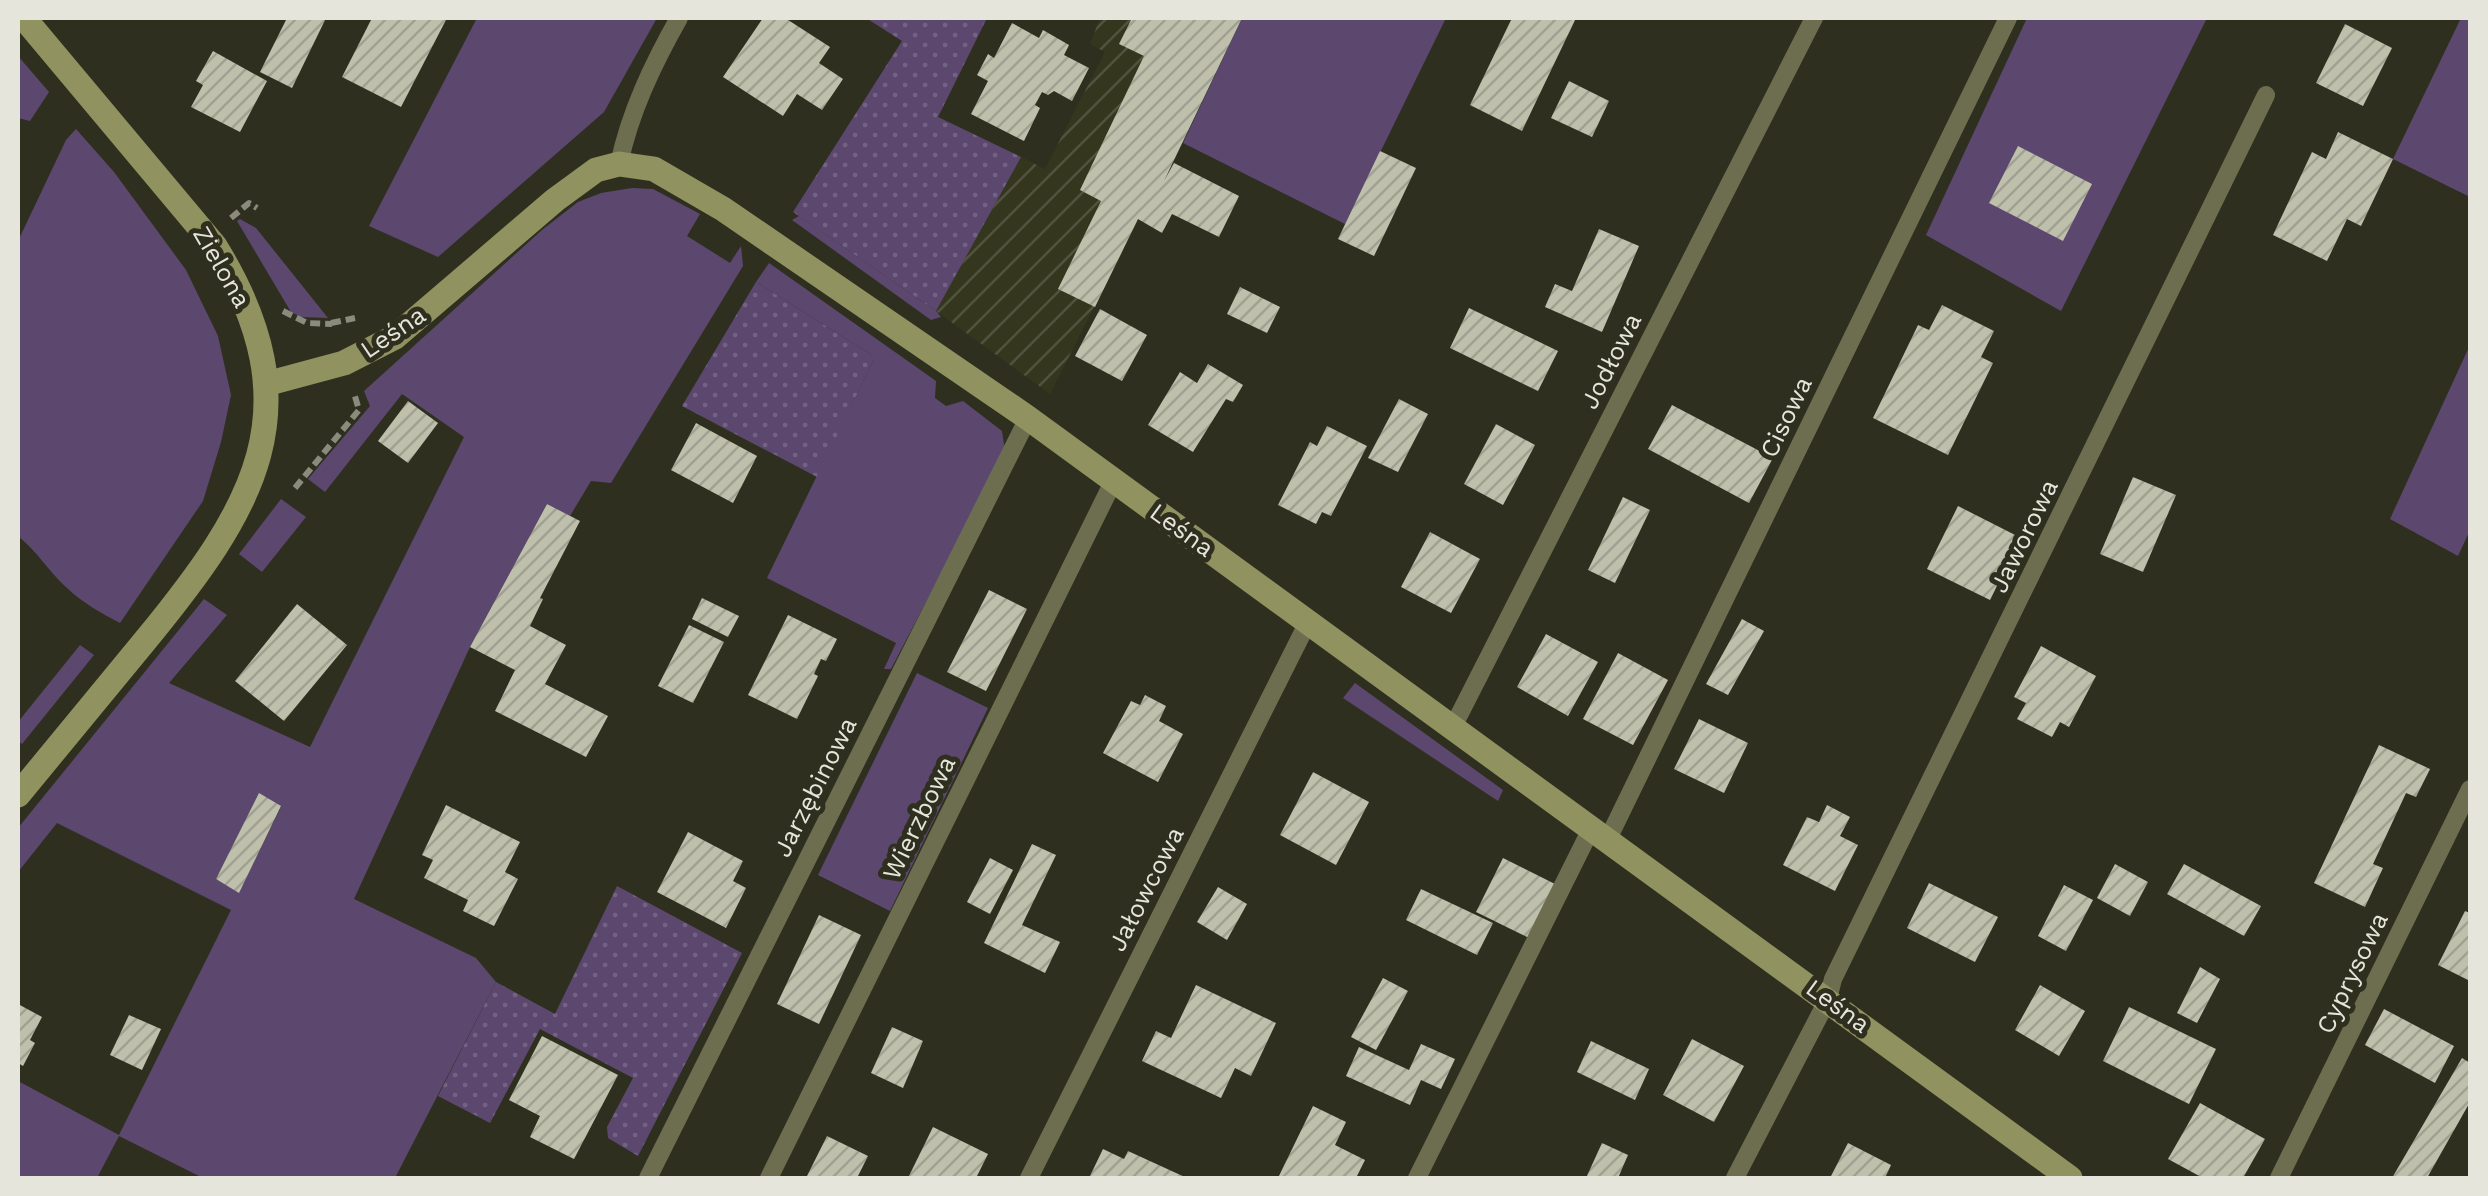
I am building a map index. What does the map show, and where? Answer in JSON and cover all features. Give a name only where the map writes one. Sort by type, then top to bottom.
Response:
[{"type":"street","name":"Zielona","points":[[18,795],[165,616],[232,524],[258,464],[264,435],[266,384],[261,348],[249,312],[235,279],[214,246],[24,18]]},
{"type":"street","name":"Leśna","points":[[266,384],[344,362],[395,336],[596,170],[619,164],[654,170],[685,184],[1028,418],[2070,1178]]},
{"type":"lane","points":[[619,164],[626,130],[678,18]]},
{"type":"lane","name":"Jodłowa","points":[[1453,727],[1814,18]]},
{"type":"lane","name":"Cisowa","points":[[1417,1178],[1600,833],[2008,18]]},
{"type":"lane","name":"Jaworowa","points":[[1735,1178],[1828,998],[1833,979],[2266,95]]},
{"type":"lane","name":"Jarzębinowa","points":[[648,1178],[1028,418]]},
{"type":"lane","name":"Wierzbowa","points":[[769,1178],[1114,480]]},
{"type":"lane","name":"Jałowcowa","points":[[1029,1178],[1308,622]]},
{"type":"lane","name":"Cyprysowa","points":[[2279,1178],[2470,789]]},
{"type":"path","points":[[230,219],[249,203],[257,208]]},
{"type":"shaded area","points":[[477,18],[657,18],[604,112],[438,257],[369,226]]},
{"type":"shaded area","points":[[866,18],[987,18],[938,117],[1021,157],[936,311],[793,212],[902,41]]},
{"type":"shaded area","points":[[1100,18],[1241,18],[1050,394],[936,311],[1021,157],[1045,169],[1105,52],[1090,44]]},
{"type":"shaded area","points":[[1242,18],[1446,18],[1345,224],[1183,143]]},
{"type":"shaded area","points":[[2027,18],[2207,18],[2061,311],[1926,235]]},
{"type":"shaded area","points":[[2461,18],[2470,18],[2470,197],[2393,159]]},
{"type":"shaded area","points":[[18,56],[49,92],[30,121],[18,118]]},
{"type":"shaded area","points":[[76,129],[114,172],[186,270],[218,336],[231,395],[203,501],[120,623],[73,593],[18,536],[18,241],[66,140]]},
{"type":"shaded area","points":[[653,189],[700,214],[687,236],[730,263],[741,246],[743,266],[611,483],[591,481],[570,516],[547,504],[470,647],[354,899],[476,958],[496,982],[395,1178],[203,1178],[119,1136],[97,1178],[18,1178],[18,1081],[119,1135],[231,910],[57,823],[18,872],[18,828],[204,599],[227,615],[169,683],[310,747],[464,437],[402,394],[325,492],[308,479],[370,406],[364,391],[542,230],[578,202],[601,193]],"holes":[[[259,794],[281,807],[239,892],[216,879]]]},
{"type":"shaded area","points":[[799,216],[941,317],[931,320],[792,220]]},
{"type":"shaded area","points":[[237,221],[256,228],[328,318],[301,317],[291,312]]},
{"type":"shaded area","points":[[769,263],[936,381],[935,398],[946,406],[963,401],[1002,431],[1005,451],[891,669],[884,669],[896,643],[767,578],[875,357],[756,282]]},
{"type":"shaded area","points":[[756,282],[875,357],[817,477],[682,406]]},
{"type":"shaded area","points":[[2470,345],[2470,530],[2458,556],[2390,519]]},
{"type":"shaded area","points":[[281,499],[306,517],[262,572],[239,554]]},
{"type":"shaded area","points":[[80,645],[94,655],[22,744],[18,741],[18,722]]},
{"type":"shaded area","points":[[917,673],[988,708],[890,911],[818,875]]},
{"type":"shaded area","points":[[1355,683],[1503,790],[1498,801],[1343,698]]},
{"type":"shaded area","points":[[617,886],[742,953],[638,1156],[608,1138],[607,1127],[633,1078],[540,1029],[490,1123],[438,1096],[496,982],[555,1014]]},
{"type":"building","points":[[287,18],[326,18],[292,88],[260,72]]},
{"type":"building","points":[[372,18],[447,18],[401,107],[342,77]]},
{"type":"building","points":[[763,18],[785,18],[830,47],[819,63],[843,79],[822,110],[797,94],[783,116],[723,77]]},
{"type":"building","points":[[1132,18],[1242,18],[1164,181],[1174,163],[1239,196],[1219,237],[1172,214],[1162,233],[1138,219],[1095,307],[1058,289],[1101,201],[1080,190],[1144,56],[1119,44]]},
{"type":"building","points":[[1512,18],[1576,18],[1522,131],[1470,105]]},
{"type":"building","points":[[1012,23],[1039,38],[1043,30],[1069,45],[1064,55],[1089,68],[1072,101],[1054,91],[1048,95],[1042,92],[1035,105],[1040,108],[1024,141],[971,114],[988,81],[977,75],[988,54],[994,58]]},
{"type":"building","points":[[2345,24],[2392,48],[2363,106],[2316,83]]},
{"type":"building","points":[[213,51],[267,81],[240,132],[191,107],[203,85],[196,81]]},
{"type":"building","points":[[1569,81],[1609,101],[1592,137],[1551,118]]},
{"type":"building","points":[[2338,132],[2393,159],[2361,226],[2347,219],[2327,261],[2273,235],[2312,152],[2326,159]]},
{"type":"building","points":[[2018,146],[2092,184],[2063,241],[1989,203]]},
{"type":"building","points":[[1380,151],[1416,168],[1374,256],[1338,239]]},
{"type":"building","points":[[1599,229],[1639,246],[1602,332],[1545,307],[1555,284],[1572,291]]},
{"type":"building","points":[[1240,287],[1280,307],[1267,333],[1227,314]]},
{"type":"building","points":[[1942,305],[1994,331],[1981,357],[1993,363],[1948,455],[1873,418],[1918,325],[1929,330]]},
{"type":"building","points":[[1469,308],[1558,351],[1538,391],[1450,348]]},
{"type":"building","points":[[1100,309],[1147,335],[1122,381],[1075,356]]},
{"type":"building","points":[[1208,364],[1243,385],[1233,402],[1226,399],[1193,452],[1148,425],[1180,372],[1197,383]]},
{"type":"building","points":[[1399,399],[1428,414],[1398,472],[1368,458]]},
{"type":"building","points":[[408,401],[438,423],[408,463],[378,441]]},
{"type":"building","points":[[1672,405],[1773,458],[1749,503],[1648,449]]},
{"type":"building","points":[[696,423],[757,456],[733,503],[671,470]]},
{"type":"building","points":[[1496,424],[1535,445],[1503,505],[1464,484]]},
{"type":"building","points":[[1327,426],[1367,446],[1331,516],[1322,512],[1316,524],[1278,505],[1310,442],[1317,446]]},
{"type":"building","points":[[2133,477],[2176,495],[2143,572],[2100,554]]},
{"type":"building","points":[[1623,497],[1650,510],[1615,583],[1588,570]]},
{"type":"building","points":[[547,504],[580,521],[540,598],[543,599],[530,626],[566,645],[545,684],[608,716],[586,757],[495,711],[515,670],[470,647]]},
{"type":"building","points":[[1958,506],[2021,538],[1990,600],[1927,569]]},
{"type":"building","points":[[1430,532],[1480,559],[1451,613],[1401,587]]},
{"type":"building","points":[[989,590],[1027,609],[986,691],[947,672]]},
{"type":"building","points":[[702,598],[739,616],[728,637],[692,619]]},
{"type":"building","points":[[297,604],[347,645],[284,721],[235,681]]},
{"type":"building","points":[[788,615],[837,639],[826,661],[821,659],[814,674],[818,676],[797,719],[748,695]]},
{"type":"building","points":[[1742,619],[1764,631],[1728,695],[1706,684]]},
{"type":"building","points":[[689,625],[724,642],[693,703],[658,686]]},
{"type":"building","points":[[1546,634],[1598,662],[1568,716],[1517,687]]},
{"type":"building","points":[[2041,646],[2096,676],[2069,727],[2060,722],[2052,737],[2017,719],[2026,703],[2014,697]]},
{"type":"building","points":[[1618,653],[1668,680],[1633,745],[1583,719]]},
{"type":"building","points":[[1145,695],[1166,706],[1159,721],[1183,734],[1158,782],[1103,753],[1131,701],[1140,705]]},
{"type":"building","points":[[1699,719],[1748,743],[1724,793],[1674,769]]},
{"type":"building","points":[[2379,745],[2430,769],[2416,797],[2406,793],[2373,864],[2383,868],[2365,907],[2314,883]]},
{"type":"building","points":[[1313,772],[1369,802],[1336,865],[1280,835]]},
{"type":"building","points":[[259,793],[281,806],[239,893],[216,879]]},
{"type":"building","points":[[446,805],[520,842],[505,872],[518,879],[494,926],[463,911],[468,900],[424,878],[433,860],[422,855]]},
{"type":"building","points":[[1827,805],[1850,817],[1840,836],[1858,845],[1835,891],[1783,865],[1807,817],[1819,822]]},
{"type":"building","points":[[688,832],[743,861],[733,881],[746,888],[726,928],[657,892]]},
{"type":"building","points":[[1032,844],[1056,855],[1022,925],[1060,942],[1045,973],[984,943]]},
{"type":"building","points":[[990,858],[1013,870],[990,914],[967,902]]},
{"type":"building","points":[[1503,858],[1555,884],[1529,938],[1476,912]]},
{"type":"building","points":[[2115,864],[2148,882],[2130,916],[2097,898]]},
{"type":"building","points":[[2184,864],[2261,906],[2244,936],[2167,894]]},
{"type":"building","points":[[1929,883],[1998,917],[1975,962],[1907,928]]},
{"type":"building","points":[[2064,885],[2093,900],[2066,951],[2038,936]]},
{"type":"building","points":[[1218,887],[1247,904],[1227,940],[1197,922]]},
{"type":"building","points":[[1421,889],[1493,923],[1477,955],[1406,920]]},
{"type":"building","points":[[2465,911],[2470,913],[2470,981],[2438,965]]},
{"type":"building","points":[[819,915],[861,935],[819,1024],[777,1004]]},
{"type":"building","points":[[2200,967],[2220,979],[2197,1023],[2177,1013]]},
{"type":"building","points":[[1383,978],[1408,991],[1376,1050],[1351,1037]]},
{"type":"building","points":[[1196,985],[1276,1023],[1251,1076],[1235,1068],[1221,1098],[1142,1061],[1156,1031],[1171,1038]]},
{"type":"building","points":[[2040,985],[2085,1011],[2059,1056],[2015,1030]]},
{"type":"building","points":[[18,1004],[42,1017],[23,1066],[18,1063]]},
{"type":"building","points":[[2129,1007],[2216,1049],[2189,1104],[2103,1061]]},
{"type":"building","points":[[2384,1009],[2454,1046],[2435,1083],[2365,1045]]},
{"type":"building","points":[[129,1015],[161,1029],[142,1070],[110,1055]]},
{"type":"building","points":[[892,1027],[923,1041],[903,1088],[871,1073]]},
{"type":"building","points":[[542,1036],[618,1075],[574,1159],[530,1137],[540,1116],[509,1100]]},
{"type":"building","points":[[1692,1039],[1744,1066],[1714,1122],[1663,1095]]},
{"type":"building","points":[[1591,1041],[1649,1069],[1635,1100],[1577,1072]]},
{"type":"building","points":[[1421,1044],[1455,1059],[1441,1089],[1421,1080],[1410,1105],[1346,1076],[1359,1047],[1409,1070]]},
{"type":"building","points":[[2462,1058],[2470,1063],[2470,1102],[2427,1178],[2392,1178]]},
{"type":"building","points":[[2200,1103],[2265,1139],[2243,1178],[2203,1178],[2168,1159]]},
{"type":"building","points":[[1313,1106],[1346,1122],[1335,1145],[1365,1160],[1356,1178],[1278,1178]]},
{"type":"building","points":[[933,1127],[988,1154],[976,1178],[908,1178]]},
{"type":"building","points":[[827,1136],[868,1156],[857,1178],[806,1178]]},
{"type":"building","points":[[1602,1143],[1628,1155],[1618,1178],[1586,1178]]},
{"type":"building","points":[[1848,1143],[1891,1165],[1885,1178],[1830,1178]]},
{"type":"building","points":[[1103,1149],[1124,1159],[1128,1151],[1187,1178],[1089,1178]]}]
